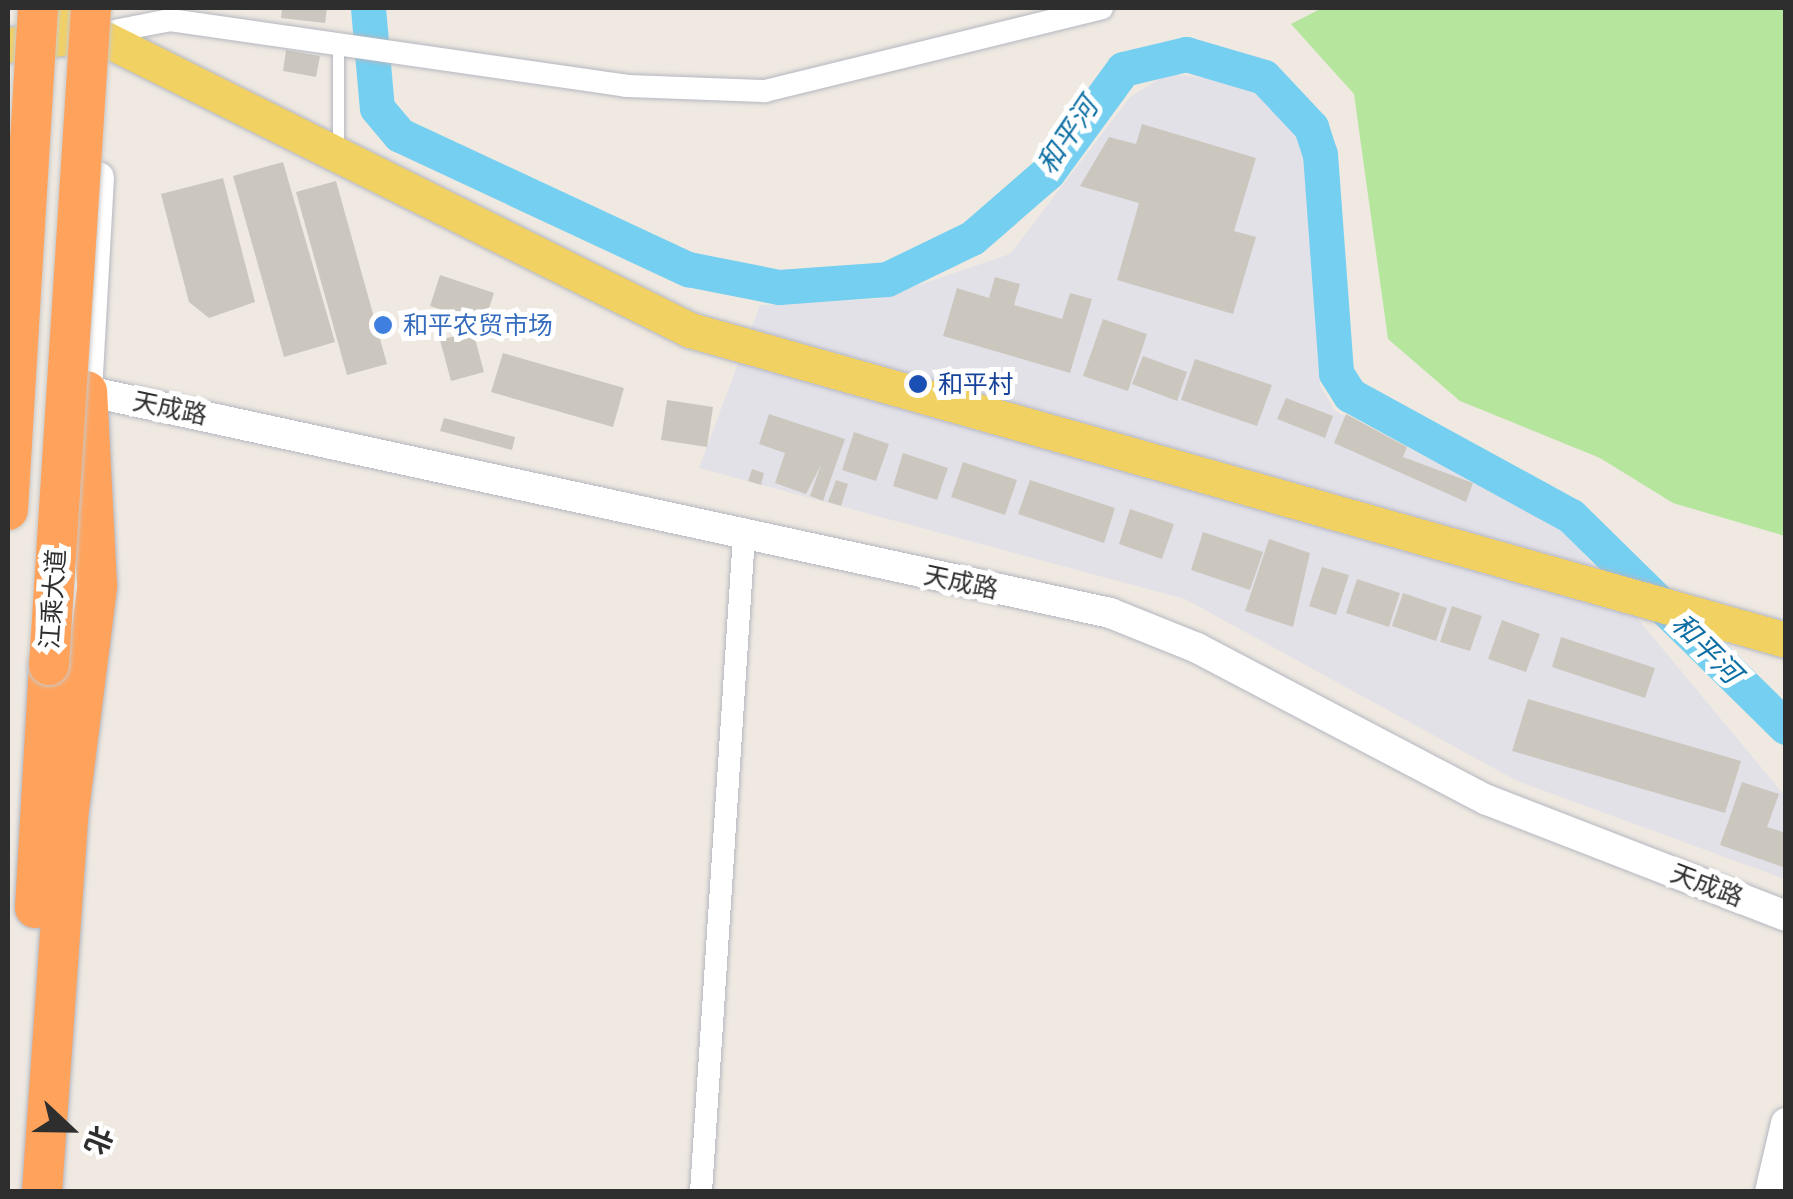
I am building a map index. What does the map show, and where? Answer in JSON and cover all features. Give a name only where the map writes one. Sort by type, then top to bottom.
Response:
[{"type":"highway","points":[[8,510],[40,8]]},
{"type":"highway","name":"江乘大道","points":[[18,1192],[102,14]]},
{"type":"highway","points":[[42,1192],[69,809],[97,586],[87,391]]},
{"type":"main road","points":[[40,8],[102,14],[338,148],[638,308],[741,348],[1590,589],[1786,640]]},
{"type":"main road","points":[[8,45],[102,14]]},
{"type":"main road","points":[[1732,628],[1786,627]]},
{"type":"street","points":[[34,1192],[87,391],[102,14],[170,20],[626,86],[765,90],[1102,8]]},
{"type":"street","name":"天成路","points":[[87,391],[1110,613],[1196,648],[1487,800],[1786,916]]},
{"type":"street","points":[[701,1192],[744,536]]},
{"type":"street","points":[[1770,1192],[1786,1123]]},
{"type":"lane","points":[[338,148],[347,47]]},
{"type":"shaded area","points":[[1167,74],[1239,81],[1295,118],[1320,180],[1320,385],[1335,411],[1559,524],[1785,796],[1785,879],[1517,781],[1185,599],[699,468],[760,305],[877,299],[1010,254],[1130,97]]},
{"type":"green space","points":[[1322,8],[1785,8],[1785,536],[1673,503],[1600,458],[1460,401],[1388,339],[1354,94],[1291,24]]},
{"type":"building","points":[[282,8],[327,8],[325,23],[281,18]]},
{"type":"building","points":[[286,50],[320,56],[316,77],[283,71]]},
{"type":"building","points":[[1142,124],[1256,158],[1234,231],[1256,237],[1233,314],[1117,280],[1139,203],[1080,186],[1109,137],[1136,144]]},
{"type":"building","points":[[283,162],[335,342],[284,357],[233,176]]},
{"type":"building","points":[[223,178],[255,302],[209,318],[189,302],[161,194]]},
{"type":"building","points":[[336,181],[387,364],[347,375],[296,192]]},
{"type":"building","points":[[440,275],[494,293],[484,324],[430,306]]},
{"type":"building","points":[[995,277],[1020,284],[1014,305],[1062,319],[1070,293],[1092,299],[1070,373],[943,336],[957,288],[989,298]]},
{"type":"building","points":[[1103,319],[1147,334],[1128,391],[1083,376]]},
{"type":"building","points":[[473,331],[484,372],[451,381],[440,340]]},
{"type":"building","points":[[503,353],[624,388],[613,427],[491,392]]},
{"type":"building","points":[[1143,356],[1187,372],[1177,401],[1132,384]]},
{"type":"building","points":[[1195,359],[1272,385],[1257,426],[1181,400]]},
{"type":"building","points":[[1286,398],[1333,416],[1325,438],[1277,419]]},
{"type":"building","points":[[667,400],[713,407],[707,447],[661,440]]},
{"type":"building","points":[[769,414],[845,439],[823,501],[810,496],[821,465],[806,494],[775,483],[785,453],[759,444]]},
{"type":"building","points":[[1346,414],[1407,447],[1403,457],[1473,483],[1466,502],[1334,443]]},
{"type":"building","points":[[444,418],[515,437],[512,450],[440,431]]},
{"type":"building","points":[[854,432],[889,444],[876,481],[842,470]]},
{"type":"building","points":[[903,453],[948,468],[937,500],[893,486]]},
{"type":"building","points":[[963,462],[1017,480],[1005,515],[951,497]]},
{"type":"building","points":[[752,469],[764,473],[761,485],[748,481]]},
{"type":"building","points":[[836,480],[848,484],[841,506],[828,502]]},
{"type":"building","points":[[1030,480],[1115,508],[1104,543],[1018,514]]},
{"type":"building","points":[[1130,509],[1174,524],[1162,559],[1119,544]]},
{"type":"building","points":[[1203,532],[1263,552],[1250,590],[1191,570]]},
{"type":"building","points":[[1269,539],[1310,553],[1293,627],[1245,611]]},
{"type":"building","points":[[1322,567],[1349,575],[1336,615],[1309,606]]},
{"type":"building","points":[[1357,579],[1400,593],[1389,627],[1346,613]]},
{"type":"building","points":[[1403,593],[1447,608],[1436,641],[1392,626]]},
{"type":"building","points":[[1452,606],[1482,616],[1470,651],[1440,642]]},
{"type":"building","points":[[1502,620],[1540,634],[1526,672],[1488,659]]},
{"type":"building","points":[[1561,637],[1655,668],[1645,698],[1552,667]]},
{"type":"building","points":[[1528,699],[1741,761],[1725,813],[1512,751]]},
{"type":"building","points":[[1742,782],[1779,794],[1767,827],[1786,833],[1786,868],[1720,845]]},
{"type":"waterway","name":"和平河","points":[[368,8],[377,108],[400,135],[688,269],[779,287],[887,279],[972,238],[1048,172],[1123,69],[1186,54],[1264,77],[1311,127],[1320,154],[1336,373],[1350,395],[1571,516],[1786,727]]},
{"type":"place","name":"和平农贸市场","points":[[383,325]]},
{"type":"place","name":"和平村","points":[[918,384]]}]
